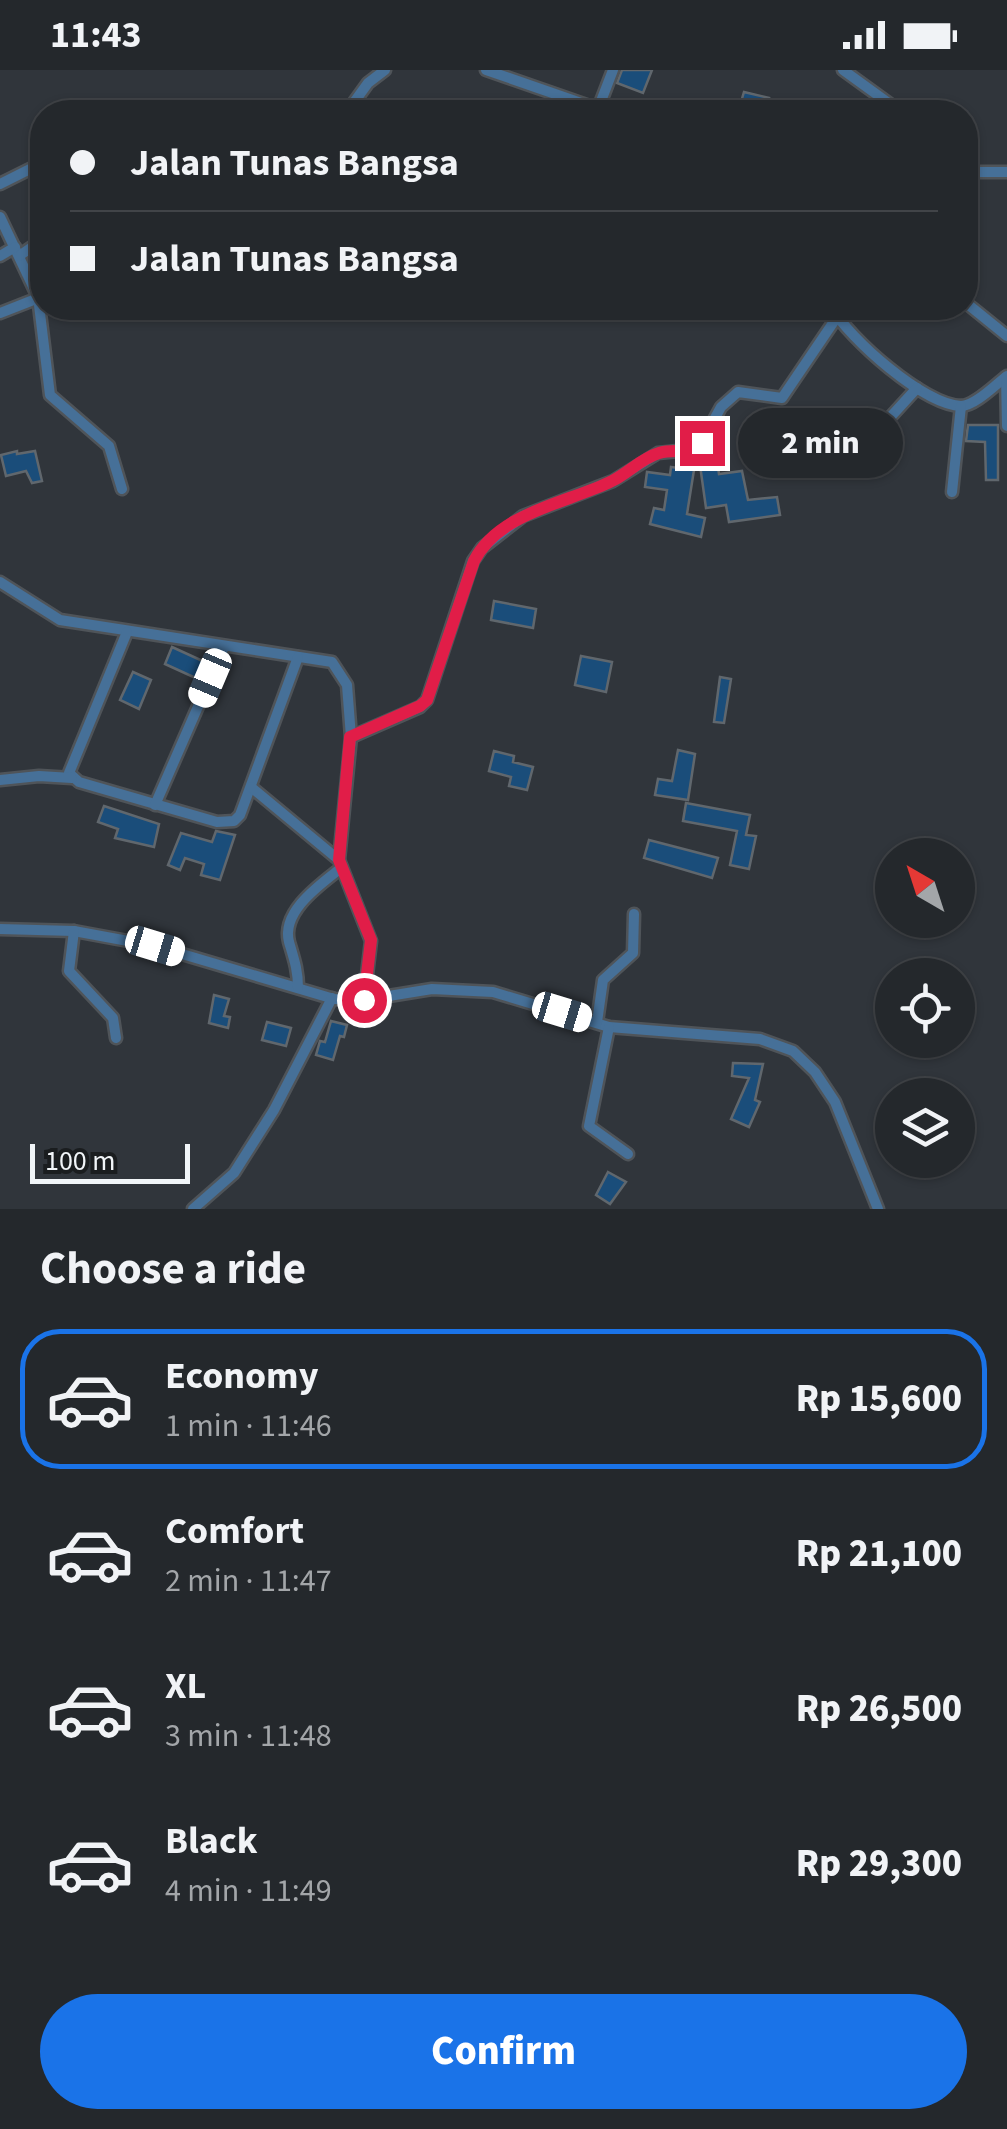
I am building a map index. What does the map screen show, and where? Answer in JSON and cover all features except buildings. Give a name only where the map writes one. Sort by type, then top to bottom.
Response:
[{"type":"street","points":[[356,100],[384,70]]},
{"type":"street","points":[[486,70],[502,72],[574,100]]},
{"type":"street","points":[[605,100],[613,70]]},
{"type":"street","points":[[843,70],[884,100]]},
{"type":"street","points":[[0,184],[30,169]]},
{"type":"street","points":[[978,170],[1007,172]]},
{"type":"street","points":[[0,218],[30,277]]},
{"type":"street","points":[[0,256],[30,246]]},
{"type":"street","points":[[0,313],[30,300]]},
{"type":"street","points":[[978,313],[1007,336]]},
{"type":"street","points":[[42,320],[50,396],[108,446],[122,489]]},
{"type":"street","points":[[350,737],[427,700],[474,561],[482,548],[523,516],[613,481],[658,453],[698,449],[721,407],[738,392],[782,398],[829,320]]},
{"type":"street","points":[[842,320],[900,378],[961,406]]},
{"type":"street","points":[[961,406],[1006,377]]},
{"type":"street","points":[[1006,377],[1007,426]]},
{"type":"street","points":[[874,435],[917,388]]},
{"type":"street","points":[[952,492],[961,406]]},
{"type":"street","points":[[0,582],[47,615],[128,632],[332,662],[342,671],[347,685],[350,737],[340,864],[371,940],[364,1000]]},
{"type":"street","points":[[72,778],[70,766],[128,632]]},
{"type":"street","points":[[156,805],[224,647]]},
{"type":"street","points":[[0,780],[72,778],[156,805],[228,822],[240,815],[298,657]]},
{"type":"street","points":[[251,787],[340,864]]},
{"type":"street","points":[[298,988],[298,962],[288,938],[289,930],[303,899],[340,864]]},
{"type":"street","points":[[596,1022],[602,980],[633,953],[634,914]]},
{"type":"street","points":[[0,929],[74,931],[155,946],[332,998],[364,1000],[432,990],[493,992],[609,1027],[760,1039],[792,1051],[815,1072],[834,1102],[878,1209]]},
{"type":"street","points":[[74,931],[69,971],[113,1018],[116,1038]]},
{"type":"street","points":[[192,1209],[234,1173],[290,1082],[332,998]]},
{"type":"street","points":[[609,1027],[589,1126],[628,1154]]},
{"type":"route","points":[[364,1000],[371,940],[339,860],[350,737],[427,700],[474,561],[482,548],[523,516],[613,481],[658,453],[694,450],[702,443]]}]
